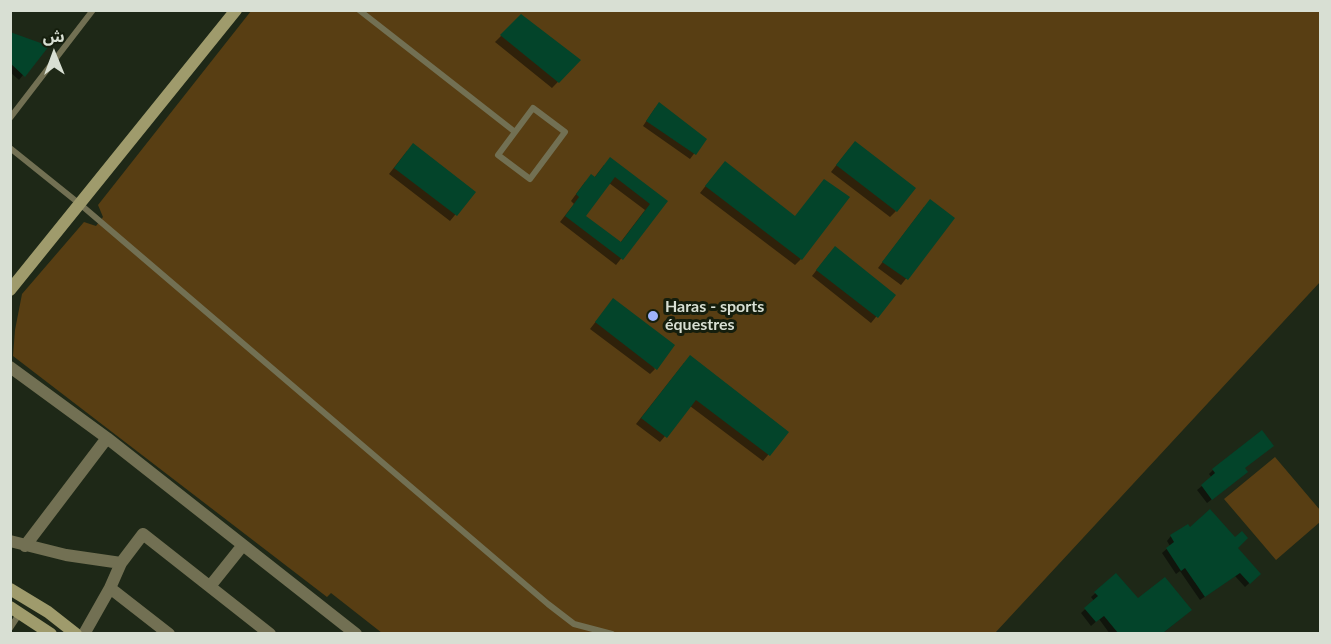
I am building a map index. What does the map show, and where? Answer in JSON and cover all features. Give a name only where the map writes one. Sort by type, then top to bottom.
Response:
[{"type":"main road","points":[[10,290],[81,205],[236,10]]},
{"type":"main road","points":[[10,589],[48,612],[76,633]]},
{"type":"main road","points":[[15,610],[51,633]]},
{"type":"street","points":[[10,367],[107,438],[356,633]]},
{"type":"street","points":[[26,546],[107,438]]},
{"type":"street","points":[[84,633],[110,588],[121,563],[143,534],[270,633]]},
{"type":"street","points":[[10,541],[66,555],[121,563]]},
{"type":"street","points":[[211,585],[243,545]]},
{"type":"street","points":[[110,588],[169,633]]},
{"type":"lane","points":[[10,118],[93,10]]},
{"type":"lane","points":[[358,10],[515,132]]},
{"type":"lane","points":[[533,108],[566,132],[530,179],[498,155],[515,132],[533,108]]},
{"type":"lane","points":[[10,148],[81,205],[548,604],[574,624],[612,633]]},
{"type":"lane","points":[[10,628],[15,610]]},
{"type":"shaded area","name":"Haras - sports équestres","points":[[251,11],[1320,11],[1320,282],[995,633],[382,633],[331,593],[327,597],[13,356],[22,294],[84,222],[96,226],[103,217],[98,205]]},
{"type":"shaded area","points":[[1275,457],[1320,510],[1320,522],[1276,560],[1224,499]]},
{"type":"building","points":[[521,14],[581,60],[559,83],[500,35]]},
{"type":"building","points":[[10,32],[49,46],[25,77],[10,63]]},
{"type":"building","points":[[659,102],[707,139],[696,155],[646,121]]},
{"type":"building","points":[[855,141],[916,188],[897,212],[836,165]]},
{"type":"building","points":[[413,143],[476,192],[457,216],[394,168]]},
{"type":"building","points":[[610,157],[668,201],[623,260],[565,216],[579,197],[576,194],[591,174],[595,177]],"holes":[[[615,177],[650,204],[621,242],[586,216]]]},
{"type":"building","points":[[725,161],[795,216],[824,179],[850,197],[802,260],[705,186]]},
{"type":"building","points":[[930,199],[955,218],[908,280],[882,262]]},
{"type":"building","points":[[835,246],[896,295],[878,318],[816,270]]},
{"type":"building","points":[[613,298],[675,345],[657,370],[595,322]]},
{"type":"building","points":[[690,355],[789,432],[770,456],[696,400],[667,438],[641,418]]},
{"type":"building","points":[[1262,430],[1274,446],[1245,468],[1248,472],[1212,500],[1201,485],[1215,473],[1212,469]]},
{"type":"building","points":[[1210,509],[1235,537],[1242,531],[1248,538],[1238,548],[1261,574],[1250,584],[1240,573],[1205,597],[1185,568],[1181,571],[1166,548],[1174,542],[1170,535],[1188,524],[1190,527]]},
{"type":"building","points":[[1116,573],[1138,598],[1165,577],[1192,610],[1163,633],[1118,633],[1104,616],[1096,622],[1084,608],[1098,596],[1094,592]]},
{"type":"place","name":"Haras - sports équestres","points":[[653,316]]}]
